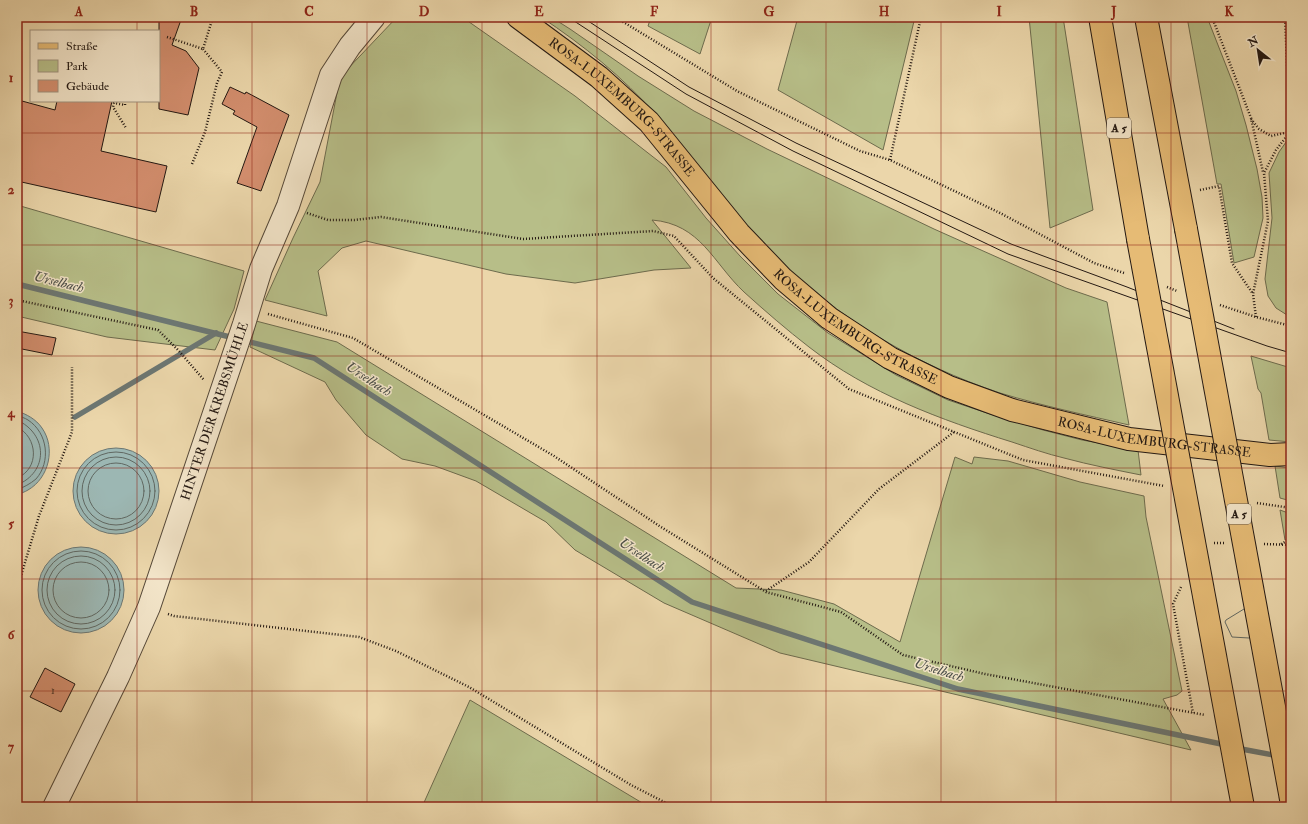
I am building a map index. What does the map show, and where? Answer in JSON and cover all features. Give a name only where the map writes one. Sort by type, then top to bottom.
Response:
[{"type":"main road","name":"ROSA-LUXEMBURG-STRASSE","points":[[518,17],[599,77],[649,122],[739,233],[783,279],[830,318],[890,358],[949,387],[1012,410],[1129,439],[1270,455],[1291,454]]},
{"type":"main road","name":"A 5","points":[[1100,17],[1138,239],[1243,807]]},
{"type":"main road","name":"A 5","points":[[1146,17],[1291,799]]},
{"type":"street","name":"HINTER DER KREBSMÜHLE","points":[[54,807],[118,677],[149,607],[261,269],[288,206],[331,75],[350,46],[374,17]]},
{"type":"path","points":[[203,49],[213,17]]},
{"type":"path","points":[[615,17],[737,91],[860,151],[890,160],[1000,213],[1094,263]]},
{"type":"path","points":[[890,160],[921,17]]},
{"type":"path","points":[[1212,17],[1251,118],[1264,173],[1268,222],[1253,294],[1256,317],[1291,326]]},
{"type":"path","points":[[1264,173],[1276,150],[1290,130],[1285,17]]},
{"type":"path","points":[[166,37],[203,49],[222,72],[217,83],[206,132],[192,164]]},
{"type":"path","points":[[125,102],[125,105],[114,103],[113,107],[126,128]]},
{"type":"path","points":[[1251,118],[1259,129],[1271,136],[1290,130]]},
{"type":"path","points":[[1179,194],[1219,186],[1232,263],[1253,294]]},
{"type":"path","points":[[288,206],[328,220],[354,220],[381,217],[523,239],[653,231],[674,236]]},
{"type":"path","points":[[17,300],[158,330],[179,351],[219,397]]},
{"type":"path","points":[[246,316],[353,338],[554,456],[661,527],[766,592],[841,612],[903,655],[985,674],[1194,713]]},
{"type":"path","points":[[17,589],[39,516],[72,432],[72,368]]},
{"type":"path","points":[[766,592],[809,562],[879,489],[954,432]]},
{"type":"path","points":[[1291,539],[1279,545],[1291,545]]},
{"type":"path","points":[[149,607],[174,616],[359,637],[396,651],[469,687],[631,785],[674,807]]},
{"type":"green space","points":[[397,17],[462,17],[575,96],[666,167],[706,218],[740,256],[778,294],[828,333],[896,375],[948,400],[990,414],[1082,440],[1138,450],[1141,475],[1083,463],[1038,451],[932,414],[906,404],[880,391],[832,363],[801,341],[744,292],[705,247],[694,237],[683,229],[669,223],[652,220],[691,268],[654,270],[575,283],[506,274],[366,241],[342,248],[318,271],[327,316],[265,300],[320,182],[340,77]]},
{"type":"green space","points":[[541,17],[551,17],[638,76],[694,111],[767,149],[934,229],[1066,288],[1107,302],[1129,425],[1032,402],[969,382],[938,369],[909,354],[852,320],[799,279],[775,256],[729,205],[686,150],[630,88],[587,50]]},
{"type":"green space","points":[[651,17],[712,17],[700,54],[648,26]]},
{"type":"green space","points":[[798,17],[915,17],[883,150],[778,90]]},
{"type":"green space","points":[[1029,17],[1063,17],[1093,210],[1050,228]]},
{"type":"green space","points":[[1187,17],[1207,17],[1236,91],[1257,169],[1262,197],[1263,218],[1254,257],[1234,263],[1221,184],[1217,184]]},
{"type":"green space","points":[[1291,135],[1291,311],[1287,310],[1287,315],[1276,308],[1268,296],[1265,279],[1272,218],[1269,173],[1279,152]]},
{"type":"green space","points":[[17,205],[244,271],[234,309],[215,350],[107,337],[17,316]]},
{"type":"green space","points":[[256,321],[337,342],[736,588],[781,590],[834,604],[900,642],[955,457],[972,464],[974,457],[1008,461],[1080,482],[1144,496],[1146,517],[1182,691],[1177,695],[1163,699],[1191,750],[780,653],[664,603],[575,550],[546,522],[476,481],[435,466],[402,459],[366,435],[336,400],[325,382],[250,347]]},
{"type":"green space","points":[[1251,356],[1291,368],[1291,442],[1269,440],[1261,393],[1258,389]]},
{"type":"green space","points":[[1275,466],[1291,468],[1291,501],[1280,498]]},
{"type":"green space","points":[[1280,510],[1291,514],[1291,537],[1285,540]]},
{"type":"green space","points":[[470,700],[649,807],[422,807]]},
{"type":"water","points":[[17,411],[31,417],[40,425],[49,444],[49,453],[48,462],[41,478],[28,490],[17,495]]},
{"type":"water","points":[[116,448],[132,452],[146,461],[155,475],[159,491],[155,507],[146,521],[132,530],[116,534],[100,530],[86,521],[77,507],[73,491],[77,475],[86,461],[100,452]]},
{"type":"water","points":[[81,547],[97,550],[105,554],[117,566],[121,574],[124,590],[121,606],[117,614],[105,626],[97,630],[81,633],[65,630],[57,626],[45,614],[41,606],[38,590],[41,574],[45,566],[57,554],[65,550]]},
{"type":"pier","points":[[1270,581],[1290,581],[1291,651],[1224,648],[1212,615]]},
{"type":"building","points":[[159,17],[182,17],[172,45],[186,51],[199,68],[188,115],[159,109]]},
{"type":"building","points":[[230,87],[245,94],[246,92],[289,115],[261,191],[237,183],[257,127],[233,114],[235,111],[222,104]]},
{"type":"building","points":[[22,101],[55,110],[57,102],[112,102],[101,151],[167,166],[156,212],[17,181],[17,118]]},
{"type":"building","points":[[17,331],[56,338],[52,355],[17,348]]},
{"type":"building","points":[[45,668],[75,684],[61,712],[30,697]]},
{"type":"waterway","name":"Urselbach","points":[[17,284],[234,338]]},
{"type":"waterway","points":[[75,417],[216,333]]},
{"type":"waterway","name":"Urselbach","points":[[242,340],[314,358],[692,602],[958,689],[1226,745]]},
{"type":"waterway","name":"Urselbach","points":[[1236,748],[1279,756]]},
{"type":"tram line","points":[[568,17],[686,94],[793,151],[1008,254],[1267,346],[1291,353]]},
{"type":"tram line","points":[[582,17],[689,87],[796,143],[1011,244],[1234,329]]}]
